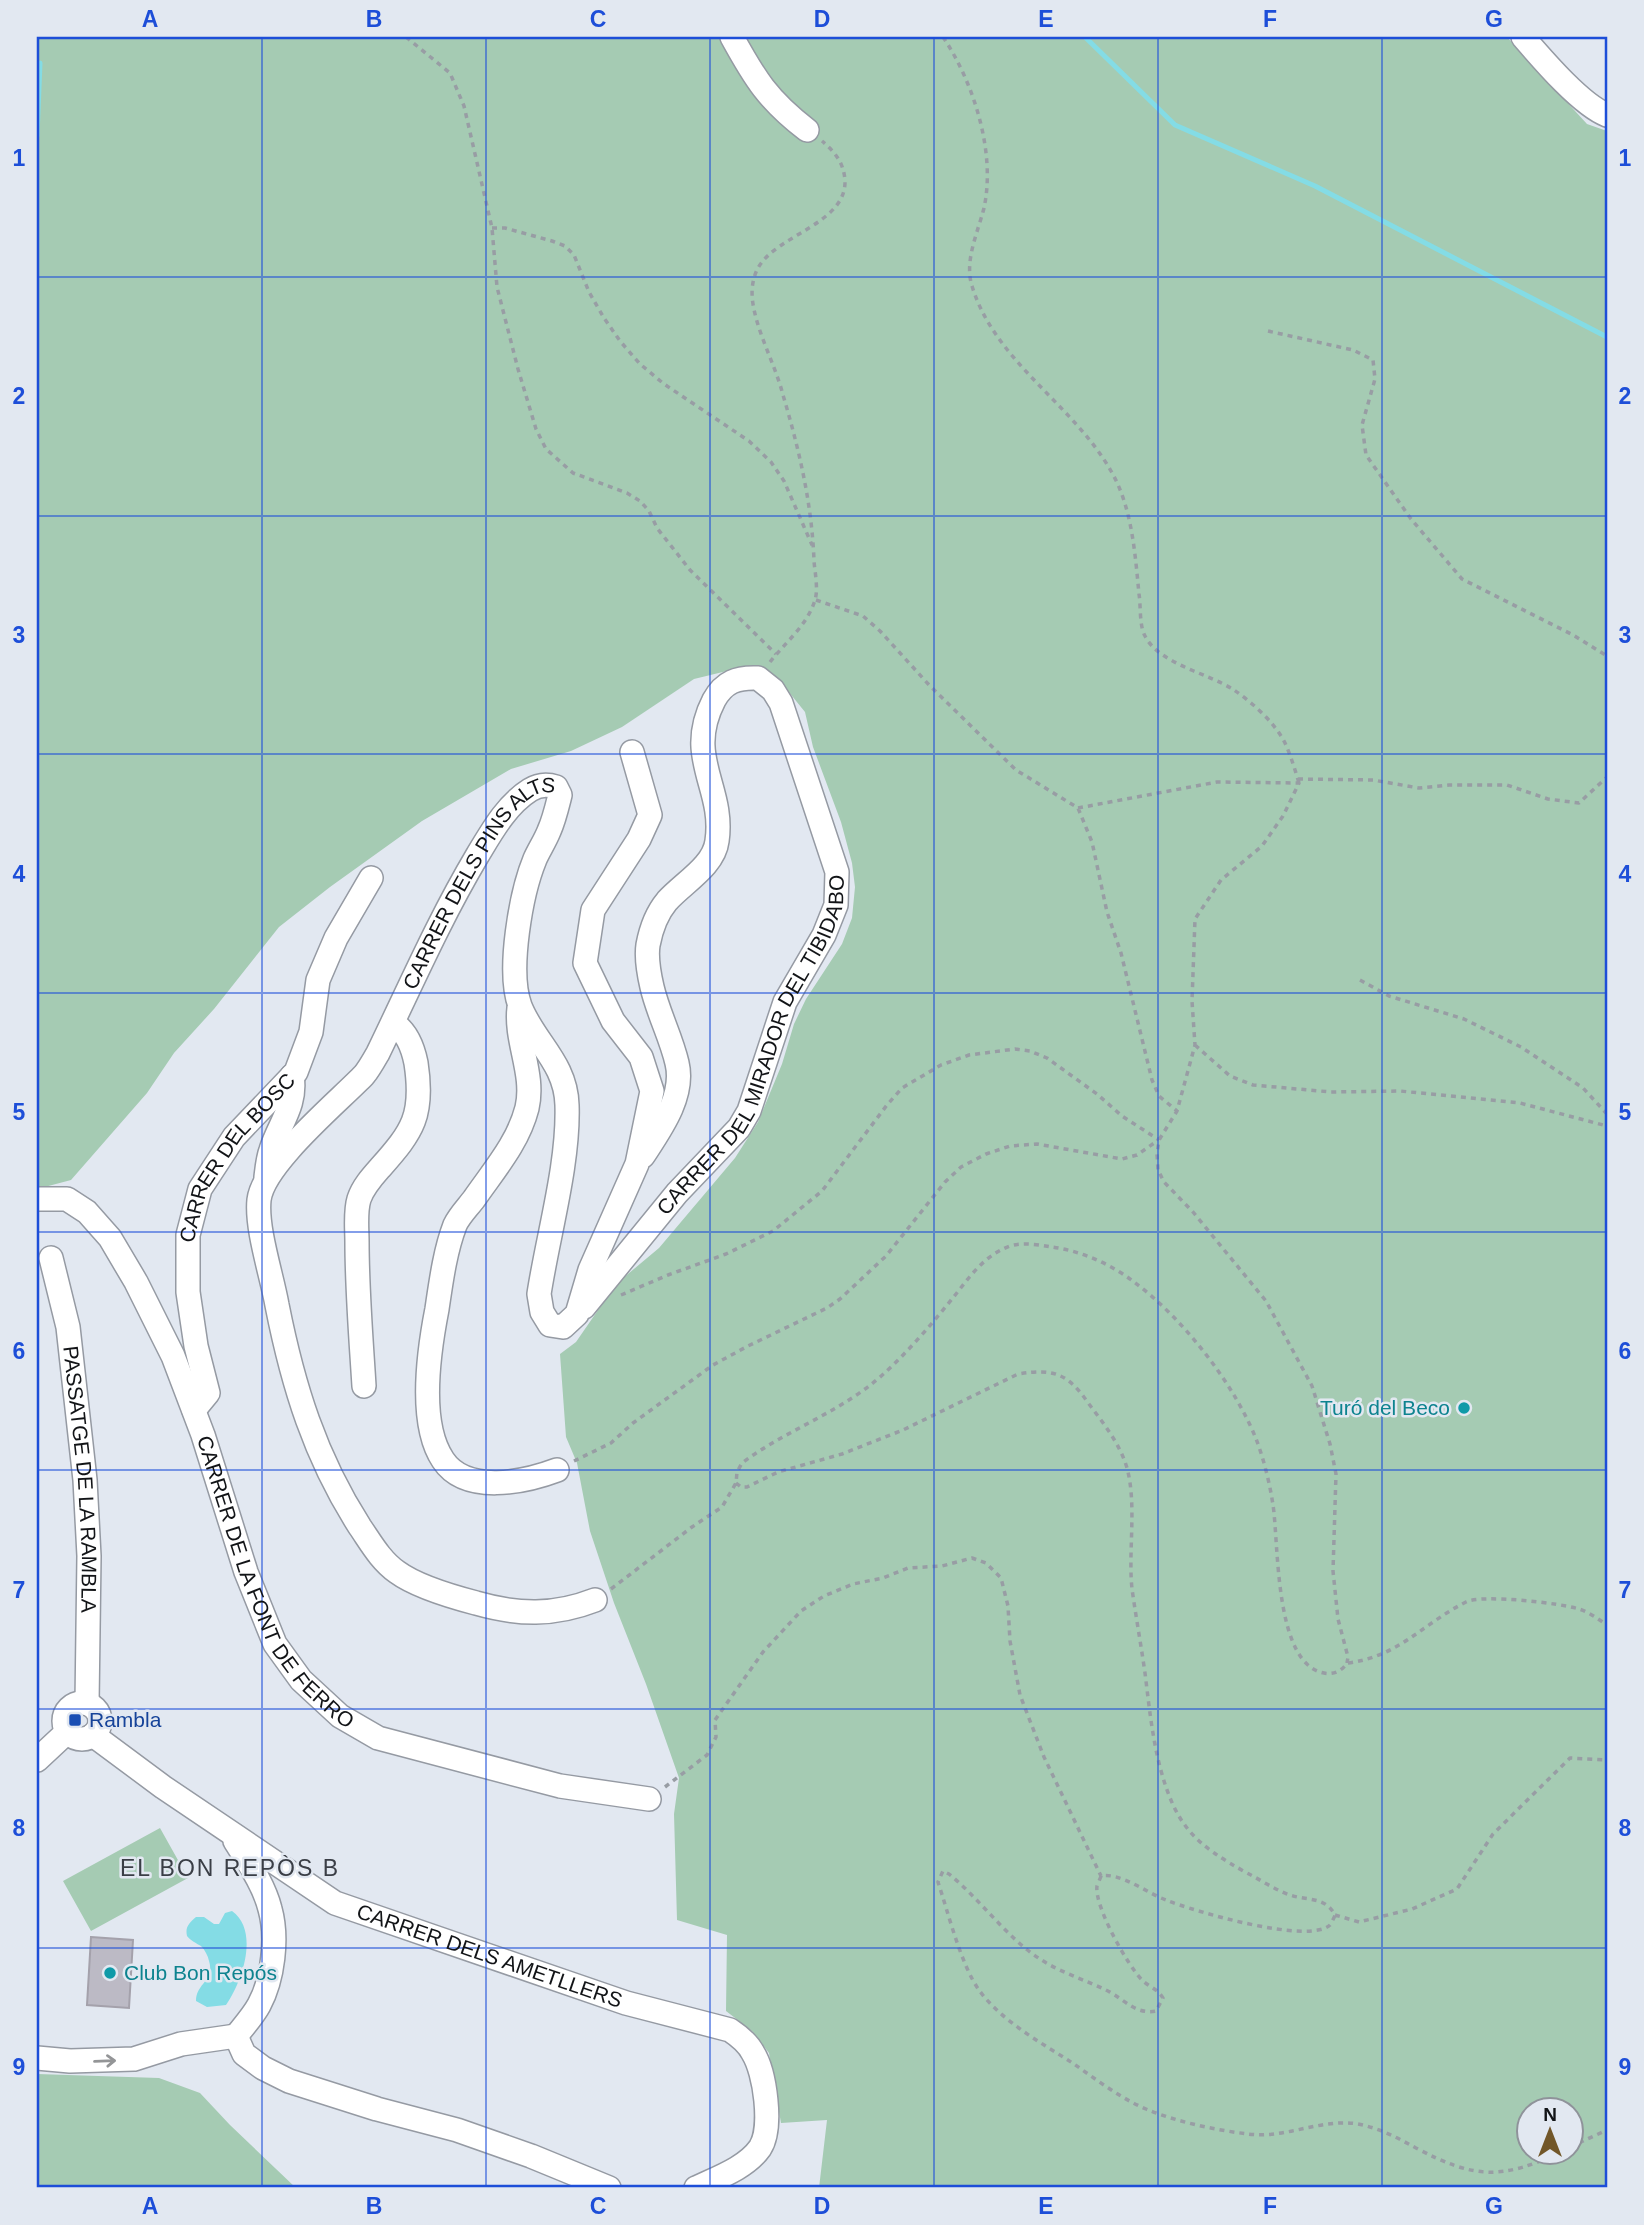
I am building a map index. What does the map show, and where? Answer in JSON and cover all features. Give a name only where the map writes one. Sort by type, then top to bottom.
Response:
[{"type":"street","points":[[733,37],[753,76],[766,94],[782,111],[807,130]]},
{"type":"street","points":[[1523,37],[1571,88],[1607,115]]},
{"type":"street","name":"CARRER DEL MIRADOR DEL TIBIDABO","points":[[577,1314],[677,1193],[739,1128],[749,1111],[785,1002],[824,935],[836,905],[836,872],[781,703],[773,690],[758,678],[733,680],[719,690],[705,720],[703,759],[715,801],[717,843],[710,859],[665,903],[654,923],[648,947],[648,972],[678,1065],[678,1084],[673,1104],[660,1130],[637,1164]]},
{"type":"street","points":[[577,1314],[590,1270],[637,1164],[652,1091],[641,1057],[613,1021],[585,963],[593,910],[639,839],[650,815],[632,752]]},
{"type":"street","name":"CARRER DELS PINS ALTS","points":[[264,1184],[306,1133],[365,1074],[393,1023],[442,917],[493,830],[516,802],[532,789],[547,785],[556,787],[560,796],[550,830],[535,860],[523,901],[516,961],[520,1005],[564,1079],[567,1105],[564,1157],[539,1294],[542,1312],[550,1325],[563,1327],[577,1314]]},
{"type":"street","name":"CARRER DEL BOSC","points":[[194,1410],[208,1393],[196,1346],[188,1292],[188,1235],[200,1189],[234,1137],[296,1072],[311,1032],[318,979],[336,938],[371,878]]},
{"type":"street","points":[[520,1005],[518,1021],[528,1080],[528,1105],[521,1128],[505,1155],[456,1224],[432,1331],[428,1374],[430,1419],[436,1445],[444,1462],[458,1474],[478,1481],[504,1483],[533,1479],[557,1470]]},
{"type":"street","points":[[364,1385],[357,1250],[359,1199],[367,1182],[404,1141],[412,1128],[418,1104],[415,1059],[409,1041],[400,1027],[393,1023]]},
{"type":"street","points":[[292,1076],[294,1090],[290,1110],[271,1150],[259,1200],[261,1225],[289,1361],[302,1408],[323,1460],[352,1515],[376,1551],[397,1573],[444,1594],[497,1609],[543,1613],[595,1600]]},
{"type":"street","name":"CARRER DE LA FONT DE FERRO","points":[[37,1199],[67,1199],[87,1212],[110,1238],[136,1282],[173,1356],[194,1410],[246,1572],[275,1644],[301,1680],[340,1716],[377,1738],[560,1786],[649,1799]]},
{"type":"street","name":"PASSATGE DE LA RAMBLA","points":[[51,1258],[68,1327],[85,1480],[89,1556],[87,1703]]},
{"type":"street","points":[[75,1703],[87,1703],[96,1709],[100,1720],[97,1731],[82,1739],[67,1732],[63,1721],[66,1710],[75,1703]]},
{"type":"street","points":[[37,1760],[67,1732]]},
{"type":"street","name":"CARRER DELS AMETLLERS","points":[[93,1735],[163,1787],[335,1903],[626,2003],[730,2030],[744,2040],[754,2053],[766,2102],[766,2130],[761,2147],[732,2171],[696,2188]]},
{"type":"street","points":[[37,2058],[70,2062],[134,2059],[181,2044],[236,2036],[260,2004],[271,1974],[274,1952],[270,1909],[258,1880],[230,1833]]},
{"type":"street","points":[[236,2036],[244,2054],[263,2068],[289,2081],[377,2109],[457,2130],[609,2188]]},
{"type":"path","points":[[406,37],[439,62],[457,85],[492,228],[497,287],[536,429],[545,449],[573,474],[627,493],[640,501],[690,570],[776,654],[804,621],[816,600],[814,549],[802,466],[783,394],[754,312],[752,296],[753,280],[759,266],[785,243],[825,217],[838,204],[845,186],[844,170],[838,158],[807,130]]},
{"type":"path","points":[[557,1470],[611,1443],[633,1423],[713,1365],[840,1299],[886,1256],[945,1182],[961,1167],[986,1154],[1010,1146],[1037,1144],[1122,1159],[1137,1155],[1159,1140],[1177,1111],[1195,1045],[1192,1001],[1195,919],[1221,880],[1262,846],[1283,816],[1299,781],[1285,742],[1263,715],[1233,690],[1161,655],[1144,635],[1127,509],[1111,471],[1076,423],[1033,380],[989,325],[971,284],[972,246],[984,207],[987,161],[977,108],[943,37]]},
{"type":"path","points":[[492,228],[505,228],[565,246],[574,255],[589,292],[604,318],[640,364],[664,384],[749,441],[771,462],[784,481],[814,549]]},
{"type":"path","points":[[1268,331],[1353,350],[1373,360],[1375,379],[1362,425],[1366,455],[1411,519],[1462,579],[1573,635],[1607,656]]},
{"type":"path","points":[[816,600],[863,617],[880,631],[930,686],[1016,770],[1078,808],[1092,842],[1107,912],[1121,953],[1152,1080],[1159,1096],[1177,1111]]},
{"type":"path","points":[[1078,808],[1217,782],[1373,780],[1419,788],[1507,785],[1548,799],[1579,803],[1607,777]]},
{"type":"path","points":[[1360,979],[1389,996],[1464,1019],[1521,1047],[1583,1088],[1607,1114]]},
{"type":"path","points":[[1195,1045],[1230,1076],[1253,1086],[1331,1092],[1399,1091],[1520,1103],[1607,1126]]},
{"type":"path","points":[[611,1300],[726,1254],[773,1231],[822,1191],[902,1088],[941,1065],[969,1055],[1015,1049],[1030,1051],[1046,1058],[1097,1094],[1122,1116],[1159,1140]]},
{"type":"path","points":[[595,1600],[722,1507],[736,1483],[737,1472],[742,1463],[869,1386],[901,1355],[979,1265],[1011,1246],[1027,1244],[1065,1248],[1111,1267],[1134,1282],[1177,1322],[1222,1378],[1247,1417],[1268,1476],[1278,1574],[1295,1648],[1304,1662],[1324,1673],[1344,1669],[1348,1657],[1338,1619],[1333,1571],[1336,1474],[1330,1444],[1311,1387],[1265,1301],[1193,1212],[1164,1182],[1158,1170],[1159,1140]]},
{"type":"path","points":[[736,1483],[741,1488],[747,1487],[778,1472],[855,1449],[932,1417],[1018,1374],[1048,1372],[1059,1374],[1070,1381],[1110,1433],[1127,1469],[1132,1587],[1154,1742],[1172,1805],[1184,1826],[1197,1841],[1225,1860],[1291,1895],[1328,1905],[1335,1915],[1359,1922],[1412,1909],[1457,1889],[1493,1833],[1570,1758],[1607,1760]]},
{"type":"path","points":[[649,1799],[707,1755],[716,1737],[715,1720],[763,1652],[801,1611],[824,1596],[853,1584],[883,1578],[908,1568],[942,1566],[972,1558],[986,1563],[1001,1578],[1008,1606],[1010,1641],[1020,1695],[1044,1757],[1101,1875],[1097,1885],[1098,1896],[1108,1925],[1135,1972],[1163,1998],[1156,2011],[1147,2013],[1110,1992],[1038,1959],[943,1871],[938,1882],[967,1969],[989,2004],[1039,2042],[1121,2096],[1146,2109],[1180,2120],[1250,2134],[1272,2135],[1342,2123],[1369,2126],[1441,2161],[1477,2172],[1510,2172],[1525,2166]]},
{"type":"path","points":[[1347,1663],[1367,1661],[1399,1647],[1469,1600],[1536,1600],[1581,1609],[1607,1625]]},
{"type":"path","points":[[1101,1875],[1119,1877],[1146,1892],[1193,1910],[1270,1929],[1321,1929],[1330,1924],[1335,1915]]},
{"type":"path","points":[[1584,2141],[1607,2130]]},
{"type":"green space","points":[[37,37],[1507,37],[1587,124],[1607,131],[1607,2188],[819,2188],[827,2120],[781,2123],[769,2053],[752,2031],[726,2011],[727,1935],[677,1920],[674,1814],[679,1778],[590,1531],[577,1463],[566,1437],[560,1354],[576,1342],[616,1284],[659,1248],[735,1158],[758,1122],[806,999],[842,944],[852,918],[855,887],[852,863],[841,822],[813,747],[805,712],[784,686],[760,675],[731,670],[694,679],[622,727],[571,751],[511,769],[422,821],[279,927],[214,1009],[174,1053],[147,1093],[71,1180],[37,1189]]},
{"type":"green space","points":[[160,1828],[188,1878],[91,1931],[63,1881]]},
{"type":"green space","points":[[37,2074],[159,2078],[200,2093],[296,2188],[37,2188]]},
{"type":"water","points":[[232,1911],[245,1931],[246,1957],[238,1983],[226,2005],[207,2007],[196,2001],[199,1990],[210,1973],[209,1959],[201,1946],[187,1936],[187,1928],[196,1917],[204,1917],[214,1924],[219,1924],[225,1913]]},
{"type":"building","name":"Club Bon Repós","points":[[91,1937],[133,1940],[129,2008],[87,2005]]},
{"type":"waterway","points":[[1085,37],[1175,125],[1315,186],[1607,337]]},
{"type":"waterway","points":[[37,136],[40,63]]},
{"type":"place","name":"Turó del Beco","points":[[1464,1408]]},
{"type":"place","name":"Rambla","points":[[75,1720]]},
{"type":"place","name":"Club Bon Repós","points":[[110,1973]]},
{"type":"district","name":"EL BON REPÒS B","points":[[230,1868]]}]
